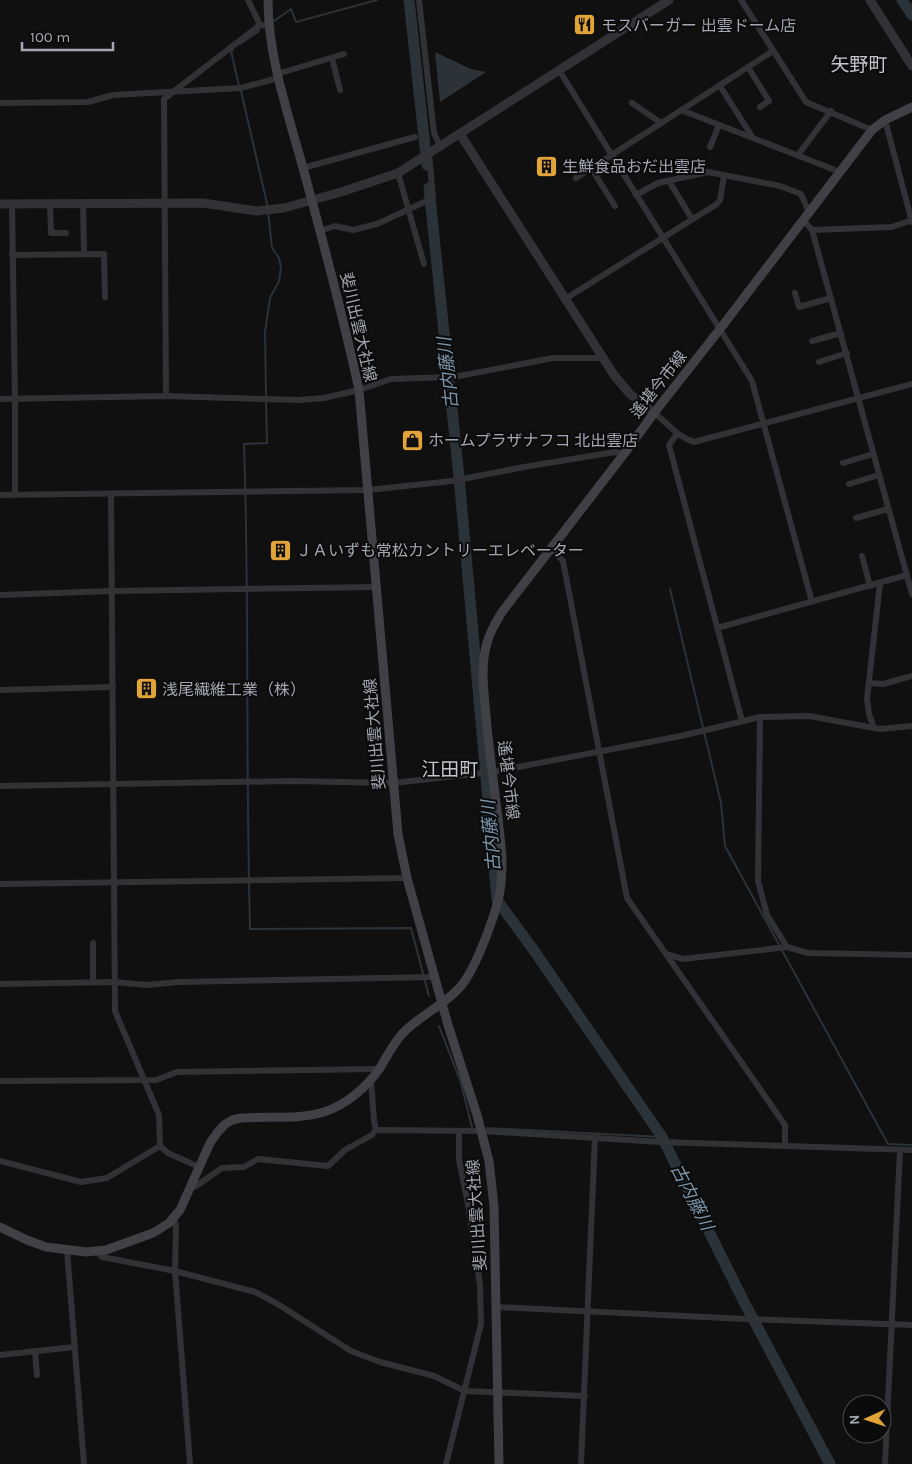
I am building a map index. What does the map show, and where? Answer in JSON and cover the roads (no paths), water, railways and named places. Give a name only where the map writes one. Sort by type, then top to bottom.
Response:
[{"type":"main road","name":"斐川出雲大社線","points":[[268,0],[264,26],[312,200],[359,390],[398,834],[407,878],[442,1004],[482,1131],[489,1162],[494,1206],[499,1464]]},
{"type":"main road","name":"遙堪今市線","points":[[0,1227],[46,1247],[97,1252],[153,1233],[173,1219],[180,1210],[210,1143],[224,1125],[232,1120],[309,1115],[325,1112],[352,1097],[379,1069],[403,1033],[442,1004],[462,986],[471,971],[500,892],[502,857],[483,677],[487,643],[492,628],[502,612],[872,130],[885,120],[912,108]]},
{"type":"street","points":[[166,396],[164,99],[264,26],[248,0]]},
{"type":"street","points":[[419,0],[434,133],[440,146]]},
{"type":"street","points":[[0,204],[203,203],[256,212],[284,208],[312,200],[398,173],[670,0]]},
{"type":"street","points":[[741,0],[806,102],[872,130]]},
{"type":"street","points":[[870,0],[912,66]]},
{"type":"street","points":[[576,178],[774,51]]},
{"type":"street","points":[[0,103],[88,102],[112,95],[241,88],[344,54]]},
{"type":"street","points":[[332,58],[340,90]]},
{"type":"street","points":[[748,67],[769,101],[760,106]]},
{"type":"street","points":[[559,70],[752,380],[812,602]]},
{"type":"street","points":[[720,86],[754,139]]},
{"type":"street","points":[[632,103],[661,123]]},
{"type":"street","points":[[681,110],[840,172]]},
{"type":"street","points":[[798,155],[830,112]]},
{"type":"street","points":[[812,230],[892,227],[912,220],[885,120]]},
{"type":"street","points":[[710,148],[719,125]]},
{"type":"street","points":[[460,134],[603,358],[630,394],[664,420],[677,434],[694,442],[912,384]]},
{"type":"street","points":[[303,168],[415,137]]},
{"type":"street","points":[[320,231],[335,226],[353,230],[377,224],[433,198],[429,153]]},
{"type":"street","points":[[591,168],[615,206]]},
{"type":"street","points":[[636,195],[658,183],[708,172],[780,186],[801,194],[847,354],[912,594]]},
{"type":"street","points":[[398,173],[424,264]]},
{"type":"street","points":[[565,299],[717,204],[720,200],[724,176]]},
{"type":"street","points":[[669,181],[692,219]]},
{"type":"street","points":[[12,204],[15,495]]},
{"type":"street","points":[[50,204],[51,233],[66,233]]},
{"type":"street","points":[[83,204],[84,254]]},
{"type":"street","points":[[12,255],[104,254],[105,297]]},
{"type":"street","points":[[795,293],[799,306],[831,298]]},
{"type":"street","points":[[812,341],[841,333]]},
{"type":"street","points":[[819,362],[847,354]]},
{"type":"street","points":[[0,399],[166,396],[299,400],[324,398],[359,390],[391,379],[454,377],[552,358],[603,358]]},
{"type":"street","points":[[677,434],[669,445],[742,721]]},
{"type":"street","points":[[0,495],[368,490],[452,481],[615,452],[624,454]]},
{"type":"street","points":[[842,463],[873,454]]},
{"type":"street","points":[[849,484],[879,475]]},
{"type":"street","points":[[111,494],[115,1012],[159,1115],[160,1146]]},
{"type":"street","points":[[856,518],[888,509]]},
{"type":"street","points":[[551,548],[563,561],[627,898],[785,1125],[784,1145]]},
{"type":"street","points":[[862,556],[870,586]]},
{"type":"street","points":[[717,628],[907,575]]},
{"type":"street","points":[[874,728],[869,714],[867,699],[880,583]]},
{"type":"street","points":[[0,595],[112,591],[376,587]]},
{"type":"street","points":[[869,683],[883,684],[912,676]]},
{"type":"street","points":[[0,690],[113,687]]},
{"type":"street","points":[[0,786],[292,781],[393,783],[492,772],[681,736],[760,717],[809,716],[880,729],[912,726]]},
{"type":"street","points":[[760,717],[758,881],[767,915],[787,947]]},
{"type":"street","points":[[0,884],[407,878]]},
{"type":"street","points":[[93,943],[93,982]]},
{"type":"street","points":[[666,954],[683,959],[787,947],[808,953],[912,955]]},
{"type":"street","points":[[0,984],[115,982],[146,985],[180,982],[435,977]]},
{"type":"street","points":[[0,1081],[156,1080],[177,1072],[379,1069]]},
{"type":"street","points":[[370,1080],[376,1130]]},
{"type":"street","points":[[191,1187],[196,1186],[222,1168],[244,1167],[258,1159],[328,1166],[345,1150],[376,1130],[459,1130],[660,1142],[912,1150]]},
{"type":"street","points":[[446,1464],[481,1324],[480,1285],[468,1204],[459,1160],[459,1130]]},
{"type":"street","points":[[581,1464],[594,1137]]},
{"type":"street","points":[[160,1146],[199,1167]]},
{"type":"street","points":[[0,1162],[81,1182],[107,1178],[160,1146]]},
{"type":"street","points":[[885,1464],[900,1150]]},
{"type":"street","points":[[173,1219],[176,1224],[175,1271],[190,1464]]},
{"type":"street","points":[[67,1250],[84,1464]]},
{"type":"street","points":[[97,1252],[102,1256],[175,1271],[255,1292],[351,1350],[380,1362],[434,1376],[465,1391],[585,1396]]},
{"type":"street","points":[[496,1307],[912,1325]]},
{"type":"street","points":[[0,1355],[74,1347]]},
{"type":"street","points":[[35,1351],[37,1375]]},
{"type":"waterway","points":[[274,21],[291,9],[296,22],[377,0]]},
{"type":"waterway","name":"古内藤川","points":[[409,0],[427,165]]},
{"type":"waterway","points":[[902,0],[912,15]]},
{"type":"waterway","points":[[240,44],[259,31]]},
{"type":"waterway","points":[[233,50],[231,51],[239,86]]},
{"type":"waterway","points":[[241,91],[268,208]]},
{"type":"waterway","name":"古内藤川","points":[[429,188],[459,477],[497,900],[662,1137],[743,1300],[830,1464]]},
{"type":"waterway","points":[[266,397],[265,332],[270,298],[279,281],[281,268],[279,258],[272,248],[268,212]]},
{"type":"waterway","points":[[249,878],[244,444],[267,443],[266,402]]},
{"type":"waterway","points":[[670,589],[721,803],[725,846],[888,1144],[912,1145]]},
{"type":"waterway","points":[[249,882],[250,929],[411,928],[429,996]]},
{"type":"waterway","points":[[439,1026],[461,1083],[472,1127]]},
{"type":"waterway","points":[[487,1128],[662,1137]]},
{"type":"place","name":"モスバーガー 出雲ドーム店","points":[[585,25]]},
{"type":"place","name":"生鮮食品おだ出雲店","points":[[546,166]]},
{"type":"place","name":"ホームプラザナフコ 北出雲店","points":[[412,440]]},
{"type":"place","name":"ＪＡいずも常松カントリーエレベーター","points":[[280,550]]},
{"type":"place","name":"浅尾繊維工業（株）","points":[[146,689]]},
{"type":"district","name":"矢野町","points":[[859,64]]},
{"type":"district","name":"江田町","points":[[450,769]]}]
